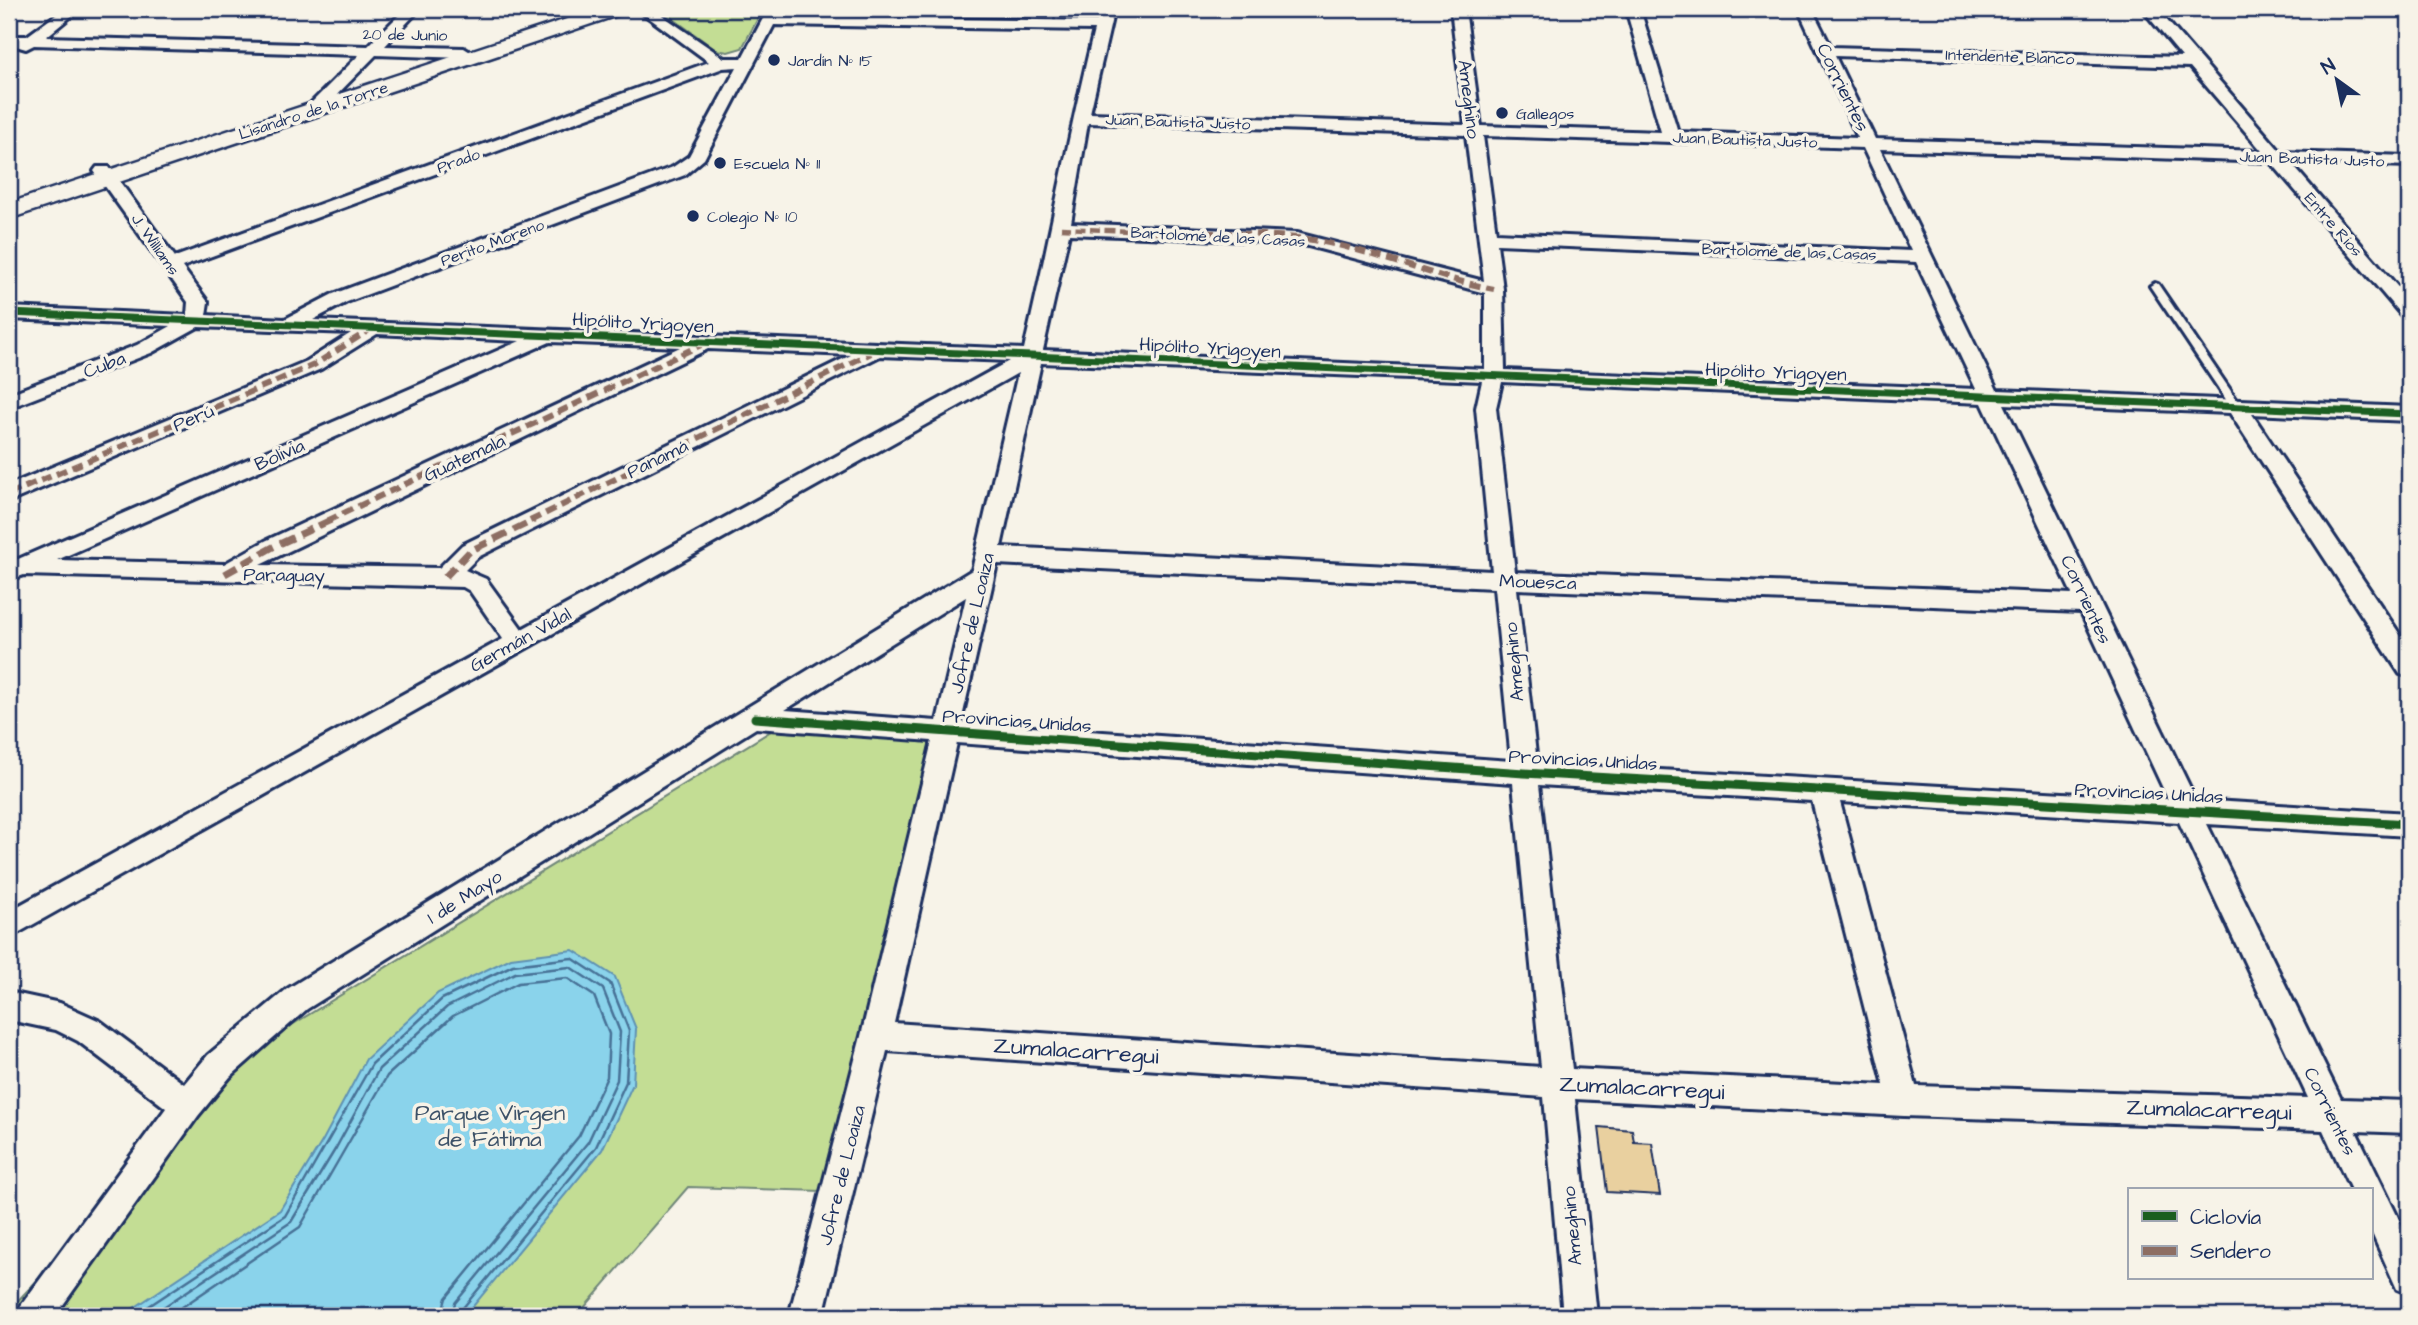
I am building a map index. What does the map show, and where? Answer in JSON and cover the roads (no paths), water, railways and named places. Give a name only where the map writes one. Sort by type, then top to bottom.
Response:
[{"type":"main road","name":"Lisandro de la Torre","points":[[319,105],[464,53],[599,9]]},
{"type":"main road","name":"Lisandro de la Torre","points":[[9,202],[107,174],[617,9]]},
{"type":"main road","name":"Lisandro de la Torre","points":[[9,211],[107,174]]},
{"type":"street","points":[[9,57],[73,9]]},
{"type":"street","points":[[319,105],[413,9]]},
{"type":"street","points":[[644,9],[721,63]]},
{"type":"street","name":"Ameghino","points":[[1458,9],[1494,289],[1497,361],[1486,408],[1506,580],[1580,1316]]},
{"type":"street","points":[[1633,9],[1671,137]]},
{"type":"street","name":"Corrientes","points":[[1805,9],[2367,1188]]},
{"type":"street","name":"Entre Ríos","points":[[2149,9],[2409,312]]},
{"type":"street","points":[[746,62],[772,15],[1105,17]]},
{"type":"street","name":"Jofre de Loaiza","points":[[806,1316],[876,1036],[1033,357],[1081,118],[1105,17]]},
{"type":"street","name":"20 de Junio","points":[[9,40],[464,53]]},
{"type":"street","name":"Intendente Blanco","points":[[1826,51],[2194,62]]},
{"type":"street","name":"Prado","points":[[171,265],[721,63],[746,62]]},
{"type":"street","name":"Perito Moreno","points":[[287,325],[341,298],[679,171],[696,159],[746,62]]},
{"type":"street","name":"Juan Bautista Justo","points":[[1081,118],[2409,161]]},
{"type":"street","name":"J. Williams","points":[[107,174],[198,302],[196,320]]},
{"type":"street","name":"Bartolomé de las Casas","points":[[1061,228],[1297,238],[1327,243],[1438,279],[1494,289]]},
{"type":"street","name":"Bartolomé de las Casas","points":[[1488,238],[1922,257]]},
{"type":"street","name":"Hipólito Yrigoyen","points":[[9,313],[1493,378],[2235,405],[2409,414]]},
{"type":"street","name":"Cuba","points":[[9,401],[144,349],[196,320]]},
{"type":"street","name":"Perú","points":[[9,494],[314,365],[372,329]]},
{"type":"street","name":"Bolivia","points":[[15,570],[550,335]]},
{"type":"street","name":"Guatemala","points":[[225,574],[285,541],[705,343]]},
{"type":"street","name":"Panamá","points":[[445,577],[470,551],[877,350]]},
{"type":"street","name":"Germán Vidal","points":[[9,925],[1033,357]]},
{"type":"street","points":[[2235,405],[2409,667]]},
{"type":"street","name":"Mouesca","points":[[985,565],[1506,580],[2089,604]]},
{"type":"street","name":"1 de Mayo","points":[[34,1316],[187,1105],[219,1066],[297,999],[755,718],[985,565]]},
{"type":"street","name":"Paraguay","points":[[15,570],[467,579],[478,585],[517,641]]},
{"type":"street","name":"Provincias Unidas","points":[[755,718],[1524,773],[2409,824]]},
{"type":"street","points":[[1823,790],[1904,1101]]},
{"type":"street","points":[[9,1006],[60,1017],[89,1031],[187,1105]]},
{"type":"street","name":"Zumalacarregui","points":[[876,1036],[1558,1083],[1904,1101],[2409,1117]]},
{"type":"street","points":[[2372,1197],[2409,1277]]},
{"type":"lane","points":[[2155,286],[2235,405]]},
{"type":"water","points":[[573,950],[615,977],[636,1029],[633,1084],[602,1150],[465,1316],[122,1316],[280,1210],[323,1140],[366,1059],[438,993],[511,958]]},
{"type":"place","name":"Jardín Nº 15","points":[[774,60]]},
{"type":"place","name":"Gallegos","points":[[1502,113]]},
{"type":"place","name":"Escuela Nº 11","points":[[720,163]]},
{"type":"place","name":"Colegio Nº 10","points":[[693,216]]},
{"type":"park label","name":"Parque Virgen de Fátima","points":[[490,1125]]}]
